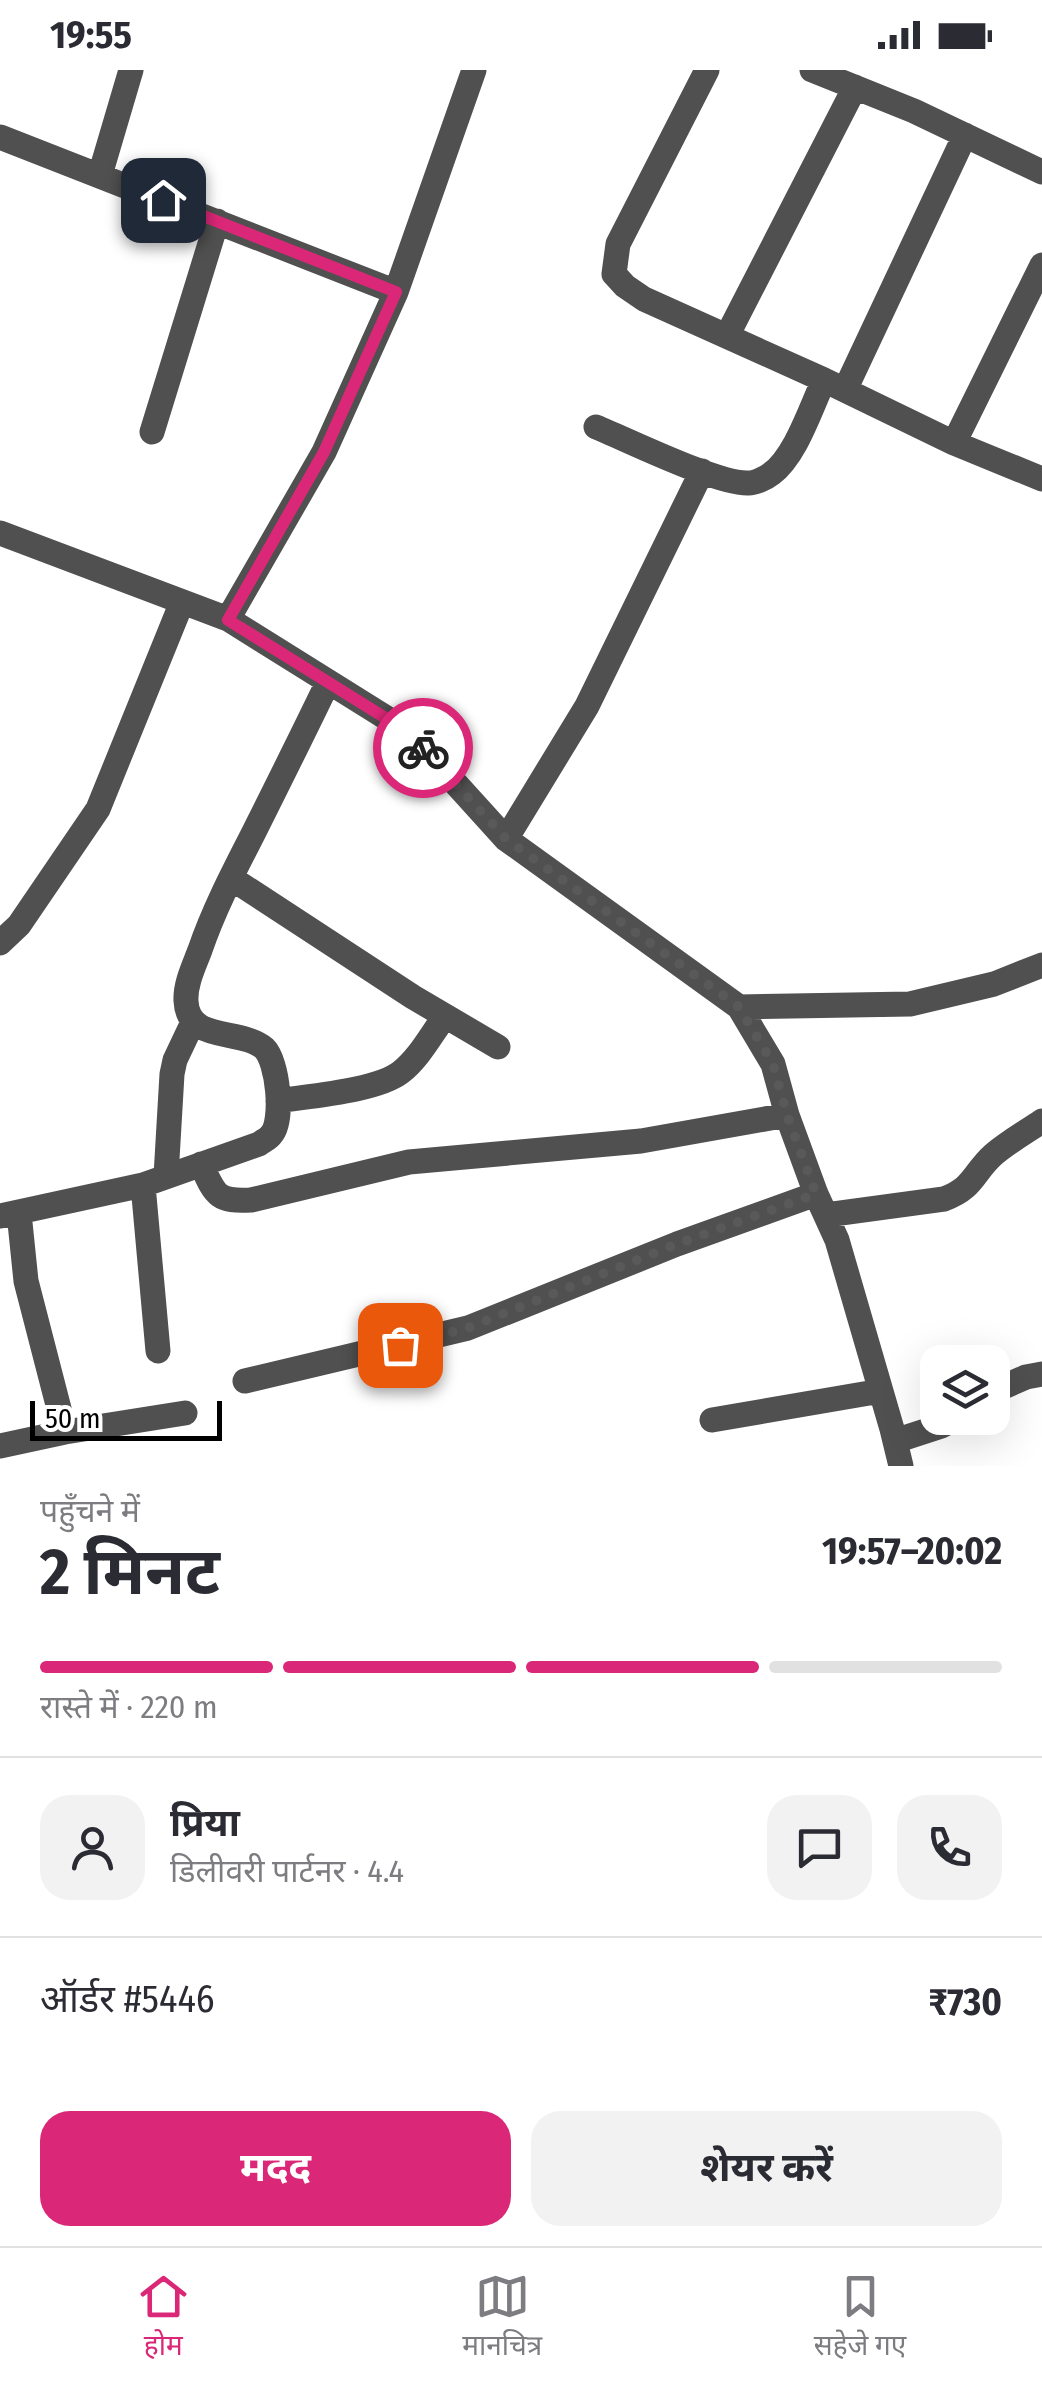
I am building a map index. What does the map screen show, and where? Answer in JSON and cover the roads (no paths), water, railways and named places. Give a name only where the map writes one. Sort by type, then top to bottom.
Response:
[{"type":"street","points":[[100,175],[131,70]]},
{"type":"street","points":[[228,620],[324,452],[396,292],[474,70]]},
{"type":"street","points":[[707,70],[618,244],[614,274],[644,299],[1042,479]]},
{"type":"street","points":[[812,70],[1042,172]]},
{"type":"street","points":[[727,336],[855,88]]},
{"type":"street","points":[[596,427],[719,478],[750,483],[770,475],[835,385],[965,135]]},
{"type":"street","points":[[0,136],[396,292]]},
{"type":"street","points":[[152,432],[217,221]]},
{"type":"street","points":[[954,442],[1042,265]]},
{"type":"street","points":[[506,839],[587,706],[702,471]]},
{"type":"street","points":[[0,533],[228,620],[408,732],[506,839],[739,1007],[773,1064],[787,1115],[836,1240],[898,1454],[926,1435]]},
{"type":"street","points":[[0,943],[19,925],[98,809],[182,602]]},
{"type":"street","points":[[65,1432],[9,1215],[154,1180],[258,1144],[272,1134],[278,1101],[272,1059],[255,1043],[192,1022],[187,1013],[186,990],[212,915],[328,682]]},
{"type":"street","points":[[231,878],[498,1047]]},
{"type":"street","points":[[739,1007],[910,1004],[994,984],[1042,966]]},
{"type":"street","points":[[278,1101],[380,1083],[398,1075],[445,1016]]},
{"type":"street","points":[[158,1351],[154,1180],[175,1060],[192,1022]]},
{"type":"street","points":[[201,1164],[220,1198],[252,1200],[409,1162],[641,1141],[787,1115]]},
{"type":"street","points":[[245,1381],[468,1328],[677,1244],[820,1204],[944,1199],[969,1186],[992,1156],[1042,1121]]},
{"type":"street","points":[[1010,1384],[1042,1374]]},
{"type":"street","points":[[712,1420],[881,1392]]},
{"type":"street","points":[[0,1446],[185,1413]]}]
